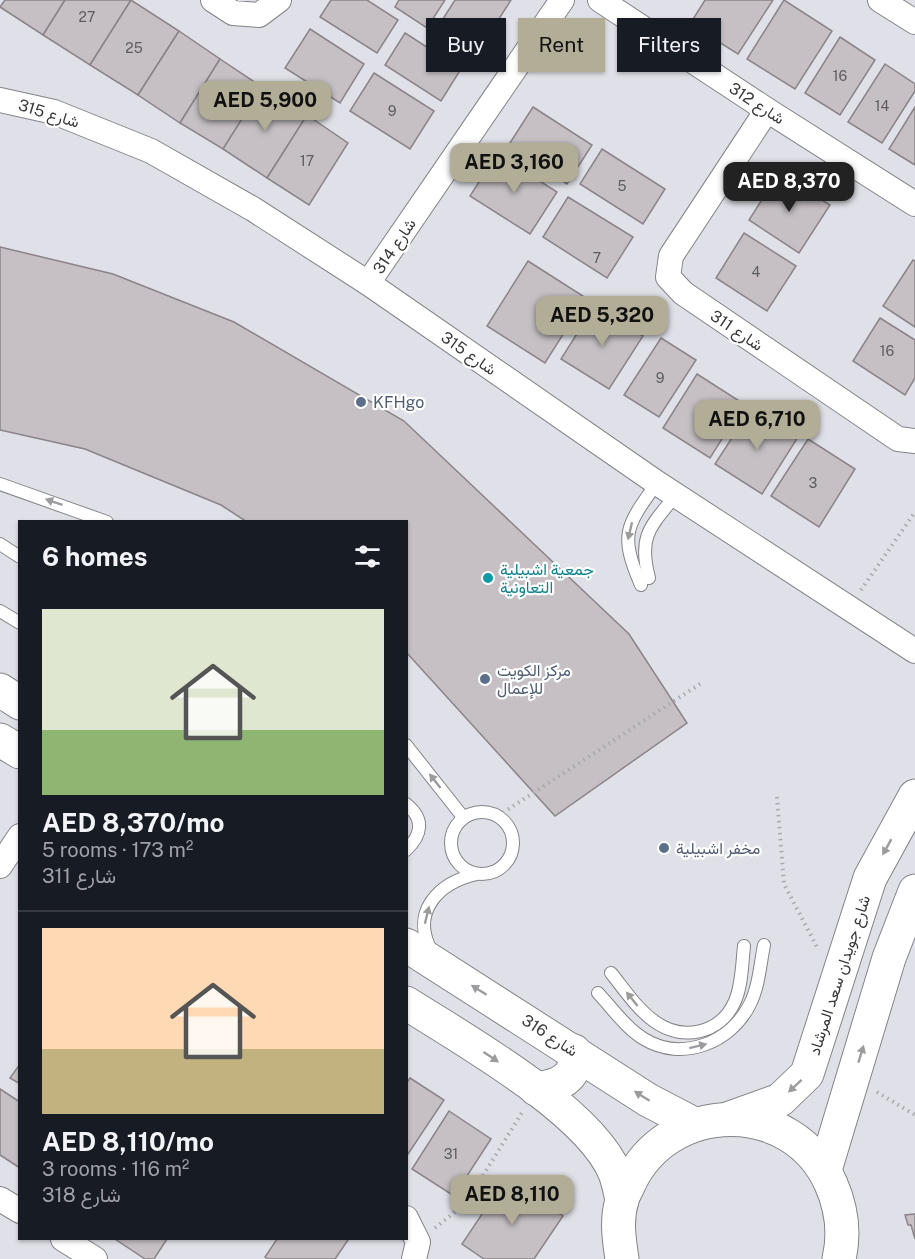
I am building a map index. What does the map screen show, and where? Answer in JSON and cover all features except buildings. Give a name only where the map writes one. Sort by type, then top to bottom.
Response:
[{"type":"street","points":[[213,0],[233,13],[259,15],[279,0]]},
{"type":"street","name":"شارع 314","points":[[368,283],[562,0]]},
{"type":"street","name":"شارع 312","points":[[600,0],[915,204]]},
{"type":"street","points":[[880,0],[915,22]]},
{"type":"street","name":"شارع 315","points":[[0,100],[54,112],[152,151],[253,209],[368,283],[667,489],[915,651]]},
{"type":"street","name":"شارع 311","points":[[767,110],[671,256],[668,277],[683,293],[898,439],[915,441]]},
{"type":"street","points":[[0,690],[18,702]]},
{"type":"street","points":[[0,740],[18,751]]},
{"type":"street","name":"شارع جويدان سعد المرشاد","points":[[729,1118],[780,1100],[807,1074],[870,878],[915,796]]},
{"type":"street","points":[[0,866],[18,839]]},
{"type":"street","points":[[825,1170],[890,958],[915,891]]},
{"type":"street","name":"شارع 316","points":[[408,946],[648,1100],[694,1124]]},
{"type":"street","points":[[408,1004],[536,1089],[577,1122],[600,1148],[615,1172],[622,1200]]},
{"type":"street","points":[[536,1089],[553,1086],[567,1078],[574,1066],[573,1051]]},
{"type":"street","points":[[617,1250],[622,1200],[637,1167],[662,1141],[694,1124],[729,1118],[758,1122],[784,1132],[807,1149],[825,1170],[840,1204],[843,1240],[839,1259]]},
{"type":"street","points":[[0,1198],[18,1210]]},
{"type":"street","points":[[408,1225],[416,1251]]},
{"type":"street","points":[[65,1240],[95,1259]]},
{"type":"lane","points":[[0,484],[101,520]]},
{"type":"lane","points":[[667,489],[656,520],[646,539],[645,581],[633,565],[627,544],[630,526],[641,505],[667,489]]},
{"type":"lane","points":[[0,544],[18,556]]},
{"type":"lane","points":[[0,611],[18,622]]},
{"type":"lane","points":[[408,748],[463,818]]},
{"type":"lane","points":[[408,806],[415,811],[420,825],[417,840],[408,848]]},
{"type":"lane","points":[[443,968],[425,938],[424,921],[435,896],[447,886],[463,878],[477,874],[490,874],[501,869],[509,859],[513,848],[512,836],[507,824],[498,816],[486,812],[474,812],[463,818],[454,826],[450,838],[451,851],[456,862],[465,870],[477,874]]},
{"type":"lane","points":[[598,993],[644,1039],[668,1048],[699,1047],[724,1035],[742,1017],[755,991],[764,945]]},
{"type":"lane","points":[[611,973],[639,1008],[656,1023],[678,1032],[700,1032],[722,1020],[735,1000],[744,946]]},
{"type":"path","points":[[849,608],[915,512]]},
{"type":"path","points":[[498,816],[703,682]]},
{"type":"path","points":[[777,797],[784,884],[836,983]]},
{"type":"path","points":[[854,1078],[915,1115]]},
{"type":"path","points":[[416,1251],[466,1203],[536,1089]]},
{"type":"place","name":"KFHgo","points":[[361,402]]},
{"type":"place","name":"جمعية اشبيلية التعاونية","points":[[488,578]]},
{"type":"place","name":"مركز الكويت للإعمال","points":[[485,679]]},
{"type":"place","name":"مخفر اشبيلية","points":[[664,848]]}]
